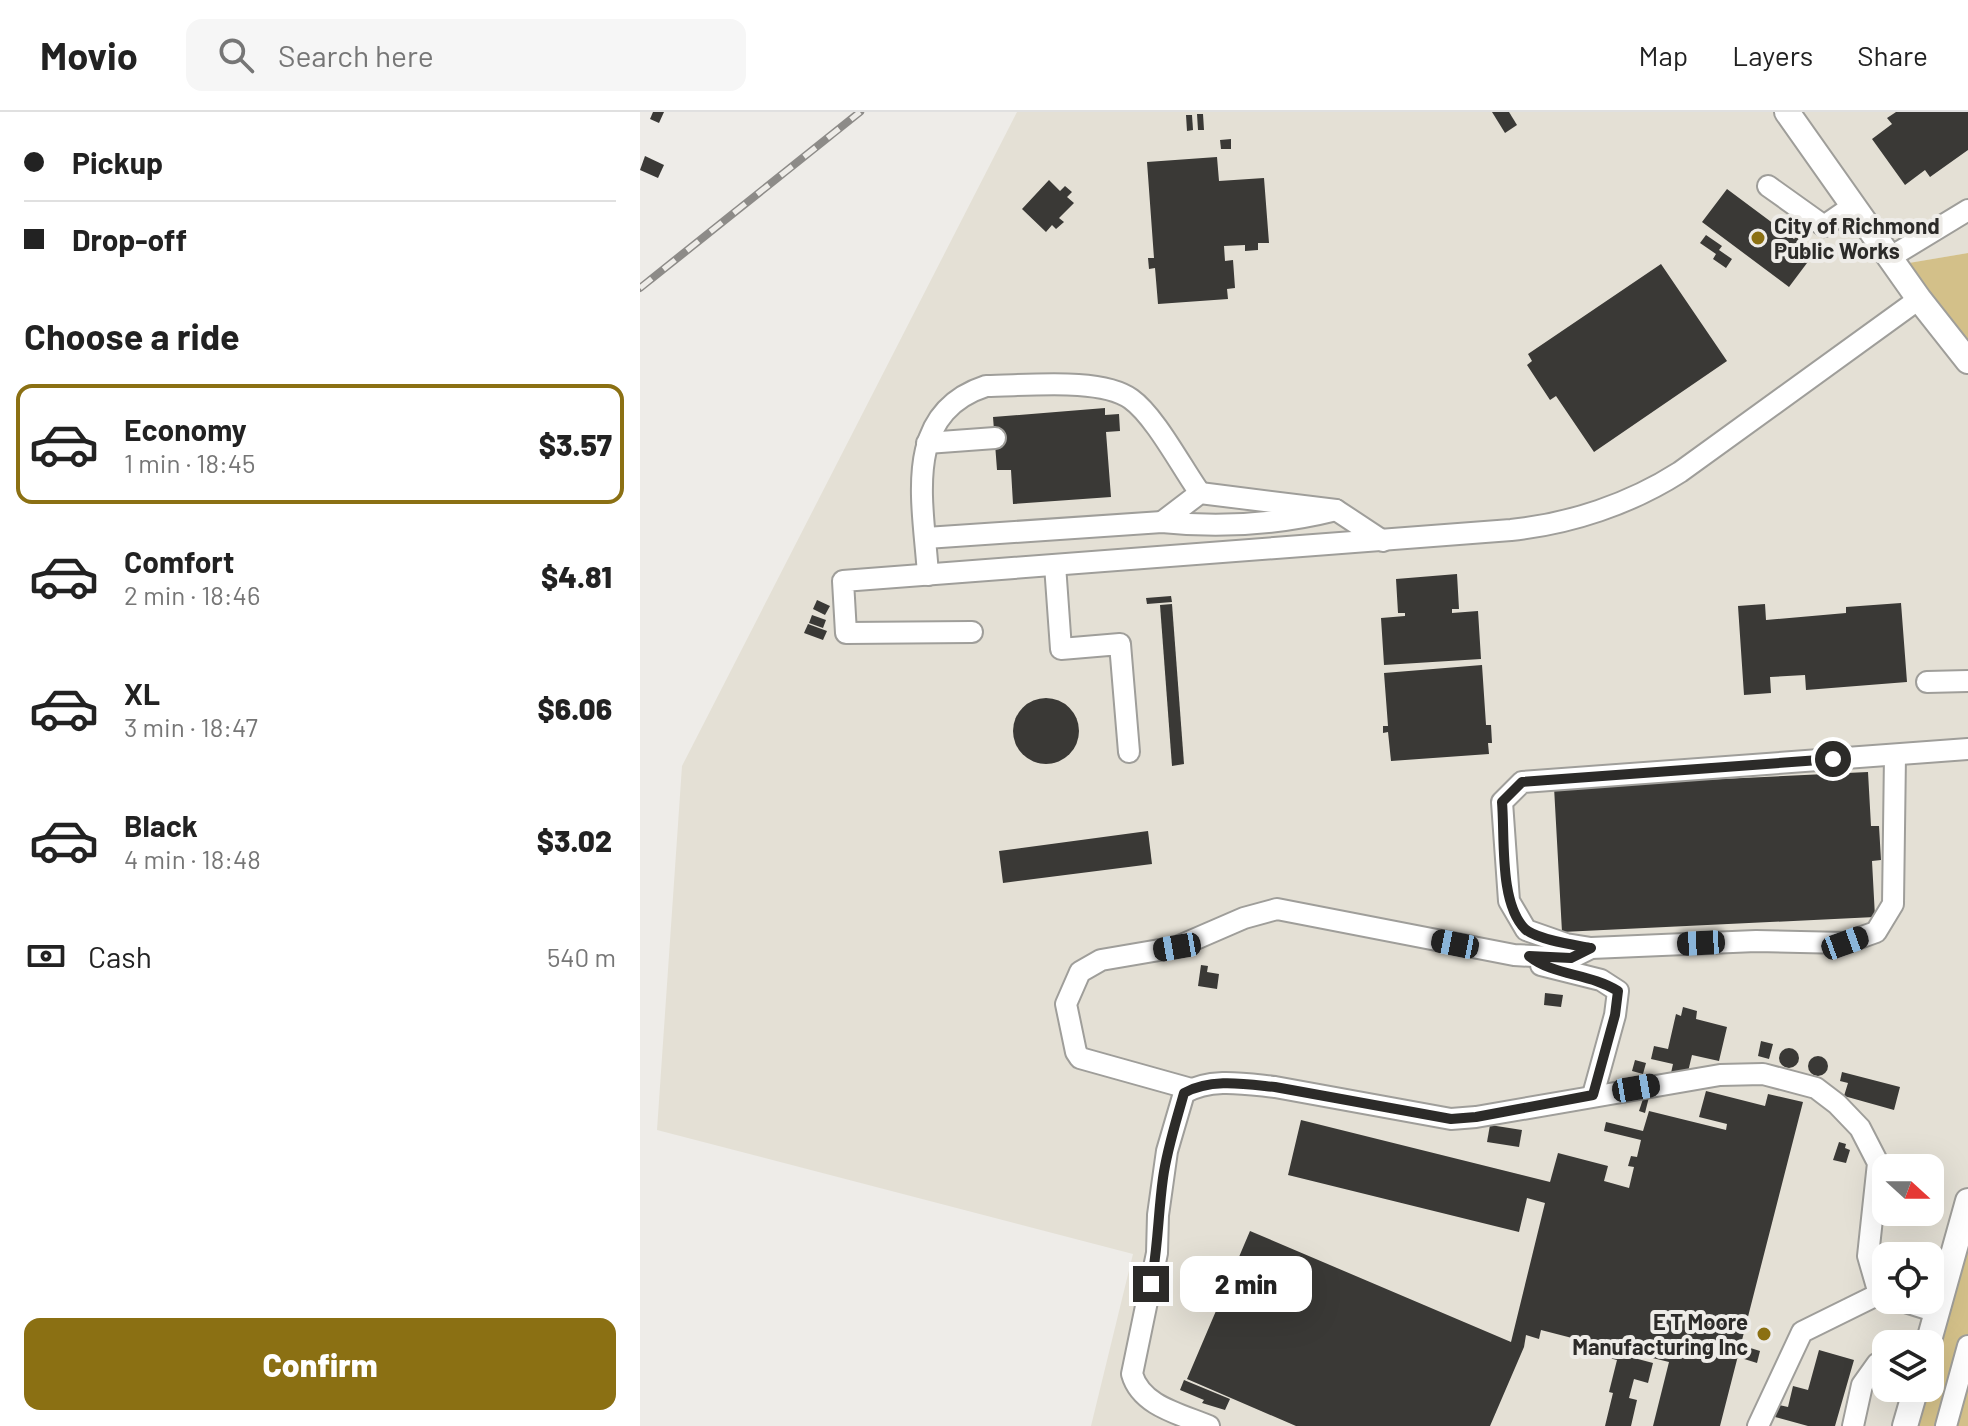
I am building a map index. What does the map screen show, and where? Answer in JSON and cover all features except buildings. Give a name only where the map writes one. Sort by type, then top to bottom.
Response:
[{"type":"main road","points":[[1788,112],[1889,258],[1968,361]]},
{"type":"main road","points":[[1944,1287],[1968,1201]]},
{"type":"main road","points":[[1905,1426],[1912,1402]]},
{"type":"lane","points":[[1768,186],[1824,226],[1853,206]]},
{"type":"lane","points":[[1889,258],[1968,210]]},
{"type":"lane","points":[[972,632],[846,633],[843,581],[1526,529],[1599,510],[1631,500],[1680,472],[1919,299]]},
{"type":"lane","points":[[928,575],[921,465],[927,443],[940,417],[954,402],[986,386],[1103,387],[1120,392],[1145,412],[1200,493]]},
{"type":"lane","points":[[927,443],[995,438]]},
{"type":"lane","points":[[1162,522],[1200,493],[1336,510],[1383,541]]},
{"type":"lane","points":[[926,538],[1162,522],[1190,525],[1301,519],[1336,510]]},
{"type":"lane","points":[[1055,565],[1061,649],[1120,644],[1129,752]]},
{"type":"lane","points":[[1927,682],[1968,681]]},
{"type":"lane","points":[[1895,755],[1893,904],[1876,932],[1845,943],[1756,941],[1591,948],[1566,944],[1526,930],[1509,901],[1502,802],[1522,782],[1968,749]]},
{"type":"lane","points":[[1191,1089],[1080,1058],[1066,1004],[1080,972],[1101,960],[1177,947],[1244,918],[1277,909],[1514,955],[1571,958],[1591,948]]},
{"type":"lane","points":[[1529,956],[1541,965],[1601,980],[1618,991],[1615,1015],[1593,1095]]},
{"type":"lane","points":[[1209,1426],[1152,1402],[1136,1388],[1132,1374],[1157,1253],[1158,1215],[1167,1151],[1184,1093],[1209,1084],[1261,1085],[1451,1119],[1720,1075],[1763,1074],[1816,1088],[1860,1128],[1878,1163],[1868,1256],[1872,1267]]},
{"type":"lane","points":[[1758,1426],[1802,1332],[1872,1300]]},
{"type":"lane","points":[[1946,1426],[1961,1402],[1968,1346]]},
{"type":"lane","points":[[1853,1426],[1862,1385],[1872,1371]]},
{"type":"shaded area","points":[[1017,112],[1968,112],[1968,253],[1898,265],[1968,367],[1968,1233],[1941,1330],[1872,1330],[1872,1402],[1921,1402],[1915,1426],[1091,1426],[1133,1254],[657,1130],[682,766]]},
{"type":"shaded area","points":[[1968,253],[1968,367],[1897,265]]},
{"type":"shaded area","points":[[1968,1233],[1968,1426],[1915,1426],[1921,1402],[1944,1402],[1944,1330],[1941,1330]]},
{"type":"railway","points":[[640,288],[860,112]]},
{"type":"place","name":"City of Richmond Public Works","points":[[1758,238]]},
{"type":"place","name":"E T Moore Manufacturing Inc","points":[[1764,1334]]},
{"type":"route","points":[[1151,1284],[1167,1151],[1184,1093],[1195,1087],[1247,1084],[1275,1087],[1451,1119],[1593,1095],[1615,1015],[1618,991],[1601,980],[1541,965],[1529,956],[1571,958],[1591,948],[1566,944],[1526,930],[1509,901],[1502,802],[1522,782],[1833,759]]}]
